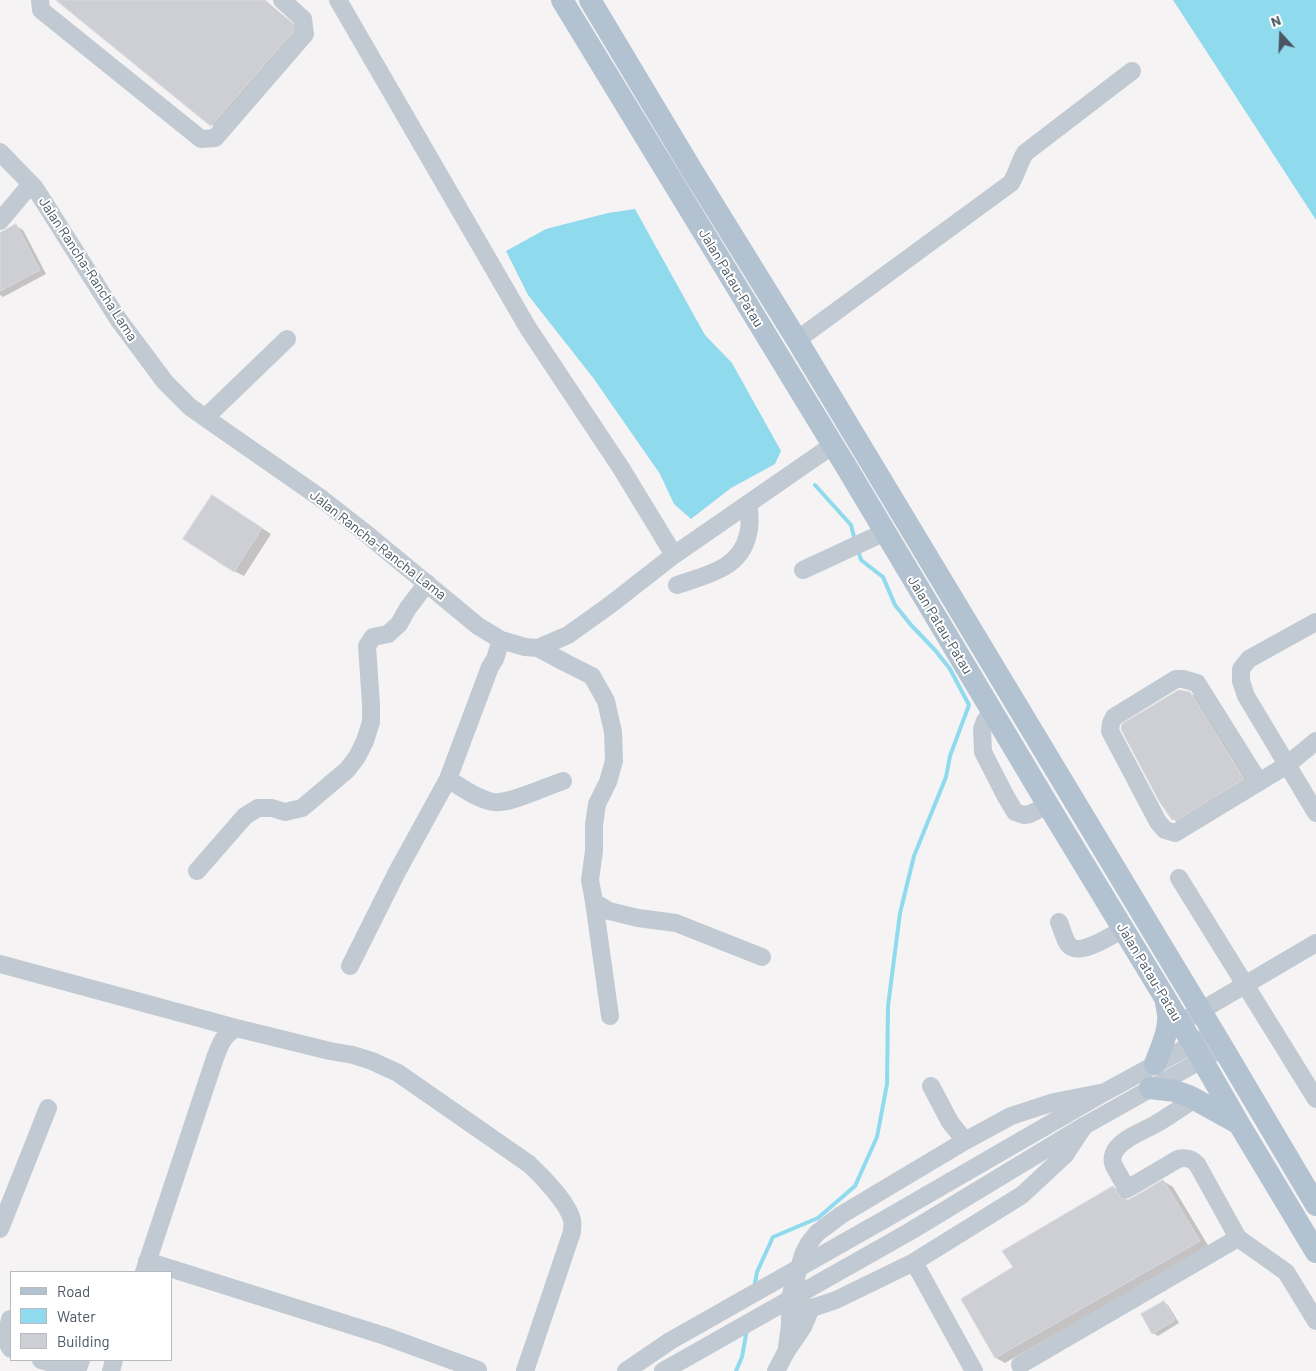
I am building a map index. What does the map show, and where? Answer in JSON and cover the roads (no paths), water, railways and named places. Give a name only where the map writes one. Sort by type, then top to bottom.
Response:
[{"type":"main road","name":"Jalan Patau-Patau","points":[[562,0],[833,445],[1316,1252]]},
{"type":"main road","name":"Jalan Patau-Patau","points":[[590,0],[1219,1040],[1316,1205]]},
{"type":"main road","points":[[1155,1064],[1169,1021],[1166,1000]]},
{"type":"main road","points":[[1150,1088],[1175,1091],[1194,1099],[1239,1124]]},
{"type":"street","points":[[40,0],[41,10],[201,139],[215,138],[305,34],[303,19],[282,0]]},
{"type":"street","points":[[338,0],[528,328],[621,468],[674,555]]},
{"type":"street","points":[[797,340],[1011,183],[1025,153],[1132,71]]},
{"type":"street","name":"Jalan Rancha-Rancha Lama","points":[[0,152],[32,184],[124,326],[165,382],[190,407],[322,499],[478,626],[501,640],[525,647],[538,648],[592,676],[606,701],[613,732],[614,761],[608,782],[597,804],[590,880],[610,1016]]},
{"type":"street","points":[[0,221],[32,184]]},
{"type":"street","points":[[206,418],[287,339]]},
{"type":"street","points":[[538,648],[568,635],[674,555],[833,445]]},
{"type":"street","points":[[677,585],[716,572],[732,563],[743,550],[749,533],[749,503]]},
{"type":"street","points":[[803,570],[885,532]]},
{"type":"street","points":[[197,871],[246,816],[258,808],[272,808],[285,812],[302,808],[347,770],[357,757],[365,741],[371,722],[367,646],[373,637],[388,634],[399,624],[408,608],[427,583]]},
{"type":"street","points":[[1316,622],[1249,659],[1241,670],[1241,681],[1246,696],[1316,813]]},
{"type":"street","points":[[350,966],[397,872],[448,779],[501,640]]},
{"type":"street","points":[[1259,782],[1197,683],[1191,680],[1176,679],[1114,716],[1111,723],[1110,731],[1158,822],[1165,830],[1175,833],[1259,782],[1287,765],[1316,741]]},
{"type":"street","points":[[992,711],[982,729],[984,752],[1015,812],[1024,815],[1030,814],[1048,805]]},
{"type":"street","points":[[448,779],[495,803],[510,800],[563,780]]},
{"type":"street","points":[[1179,878],[1316,1099]]},
{"type":"street","points":[[594,902],[609,911],[638,918],[676,923],[762,957]]},
{"type":"street","points":[[1059,922],[1069,945],[1078,949],[1088,947],[1123,929]]},
{"type":"street","points":[[1180,1023],[1202,1012],[1316,943]]},
{"type":"street","points":[[0,964],[236,1028],[372,1061],[398,1073],[529,1164],[564,1203],[573,1223],[572,1232],[525,1371]]},
{"type":"street","points":[[159,1271],[145,1267],[220,1043],[227,1033],[236,1028]]},
{"type":"street","points":[[626,1371],[670,1341],[1155,1064],[1197,1051],[1219,1040]]},
{"type":"street","points":[[663,1371],[909,1232],[1150,1088],[1197,1051]]},
{"type":"street","points":[[930,1086],[950,1122],[964,1142]]},
{"type":"street","points":[[786,1352],[790,1324],[790,1297],[804,1252],[817,1233],[841,1215],[1011,1116],[1054,1102],[1105,1092]]},
{"type":"street","points":[[1194,1099],[1168,1117],[1122,1143],[1116,1149],[1112,1162],[1127,1189],[1178,1160],[1189,1158],[1197,1164],[1238,1238],[1286,1272],[1316,1321]]},
{"type":"street","points":[[0,1229],[48,1108]]},
{"type":"street","points":[[790,1297],[801,1306],[811,1308],[836,1300],[914,1262],[1022,1195],[1065,1155],[1084,1126]]},
{"type":"street","points":[[1020,1365],[1238,1238]]},
{"type":"street","points":[[914,1262],[974,1371]]},
{"type":"street","points":[[172,1275],[385,1336],[478,1370]]},
{"type":"street","points":[[776,1371],[803,1327],[811,1308]]},
{"type":"street","points":[[7,1318],[7,1339],[10,1348]]},
{"type":"street","points":[[45,1361],[73,1369],[79,1366],[81,1361]]},
{"type":"water","points":[[1173,0],[1316,0],[1316,220]]},
{"type":"water","points":[[635,209],[705,335],[732,363],[781,451],[775,464],[731,488],[691,519],[674,504],[660,474],[594,379],[528,295],[506,251],[546,229],[608,213]]},
{"type":"waterway","points":[[815,485],[851,525],[855,541]]},
{"type":"waterway","points":[[754,1288],[757,1272],[773,1237],[818,1218],[855,1186],[877,1137],[887,1084],[888,1006],[900,913],[914,856],[946,777],[950,756],[969,705],[950,669],[895,605],[883,577],[861,560],[858,550]]},
{"type":"waterway","points":[[736,1371],[742,1357],[747,1329]]}]
